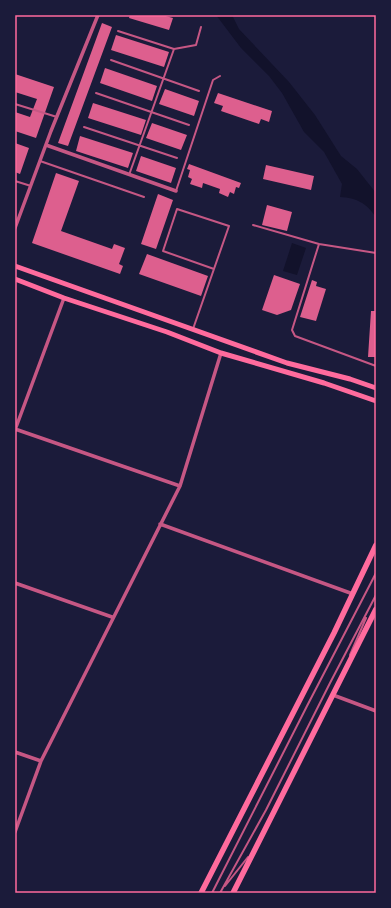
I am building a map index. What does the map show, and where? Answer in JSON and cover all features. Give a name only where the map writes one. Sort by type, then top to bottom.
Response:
[{"type":"main road","points":[[15,266],[287,363],[350,379],[376,388]]},
{"type":"main road","points":[[15,280],[167,332],[221,353],[324,383],[376,401]]},
{"type":"main road","points":[[201,893],[353,594],[376,545]]},
{"type":"main road","points":[[233,893],[376,609]]},
{"type":"street","points":[[15,228],[46,145],[98,15]]},
{"type":"street","points":[[46,145],[176,191]]},
{"type":"street","points":[[64,298],[15,429],[180,486]]},
{"type":"street","points":[[15,832],[41,761],[112,617],[180,486],[221,353]]},
{"type":"street","points":[[160,524],[353,594]]},
{"type":"street","points":[[15,583],[112,617]]},
{"type":"street","points":[[333,695],[376,711]]},
{"type":"street","points":[[15,752],[41,761]]},
{"type":"lane","points":[[118,31],[174,49],[196,45],[202,27]]},
{"type":"lane","points":[[129,175],[174,49]]},
{"type":"lane","points":[[111,60],[198,90]]},
{"type":"lane","points":[[176,191],[213,80],[220,76]]},
{"type":"lane","points":[[96,93],[189,125]]},
{"type":"lane","points":[[15,104],[57,117]]},
{"type":"lane","points":[[84,127],[177,158]]},
{"type":"lane","points":[[40,161],[144,197]]},
{"type":"lane","points":[[15,181],[31,186]]},
{"type":"lane","points":[[193,330],[229,226],[177,209],[163,251],[214,269]]},
{"type":"lane","points":[[253,225],[319,244],[376,253]]},
{"type":"lane","points":[[319,244],[292,330],[295,336],[376,366]]},
{"type":"lane","points":[[212,893],[376,573]]},
{"type":"lane","points":[[333,695],[376,595]]},
{"type":"lane","points":[[221,892],[266,810],[372,604]]},
{"type":"lane","points":[[221,892],[254,850]]},
{"type":"shaded area","points":[[216,15],[232,15],[239,29],[289,82],[315,115],[341,156],[357,169],[376,193],[376,217],[369,208],[361,202],[340,197],[342,184],[324,152],[304,132],[282,93],[269,76],[241,48]]},
{"type":"shaded area","points":[[292,243],[306,248],[297,275],[283,271]]},
{"type":"building","points":[[130,15],[162,15],[173,18],[169,30],[129,18]]},
{"type":"building","points":[[102,23],[112,27],[68,146],[58,143]]},
{"type":"building","points":[[116,35],[169,52],[164,67],[111,50]]},
{"type":"building","points":[[105,68],[157,86],[152,101],[100,83]]},
{"type":"building","points":[[15,74],[54,87],[36,138],[15,131],[15,112],[30,117],[37,99],[15,92]]},
{"type":"building","points":[[165,89],[199,101],[194,116],[159,104]]},
{"type":"building","points":[[218,93],[272,111],[269,122],[261,119],[259,124],[221,111],[223,106],[214,103]]},
{"type":"building","points":[[93,103],[146,120],[141,135],[88,118]]},
{"type":"building","points":[[152,123],[187,135],[181,150],[146,138]]},
{"type":"building","points":[[80,136],[133,153],[128,168],[76,151]]},
{"type":"building","points":[[15,143],[29,148],[20,174],[15,172]]},
{"type":"building","points":[[141,156],[176,168],[171,183],[136,171]]},
{"type":"building","points":[[189,164],[241,183],[239,188],[236,187],[234,194],[230,192],[228,197],[219,193],[220,189],[203,183],[202,188],[190,184],[192,179],[188,177],[190,170],[187,169]]},
{"type":"building","points":[[266,165],[314,176],[311,190],[263,179]]},
{"type":"building","points":[[56,173],[79,181],[61,231],[112,249],[114,244],[125,248],[119,264],[123,266],[120,274],[32,243]]},
{"type":"building","points":[[158,194],[173,200],[156,249],[141,244]]},
{"type":"building","points":[[267,205],[292,212],[287,231],[262,225]]},
{"type":"building","points":[[147,254],[208,276],[201,296],[139,274]]},
{"type":"building","points":[[274,275],[300,284],[291,310],[277,315],[262,310]]},
{"type":"building","points":[[312,280],[317,282],[316,286],[326,289],[316,321],[300,317]]},
{"type":"building","points":[[371,311],[376,311],[376,357],[368,357]]}]
